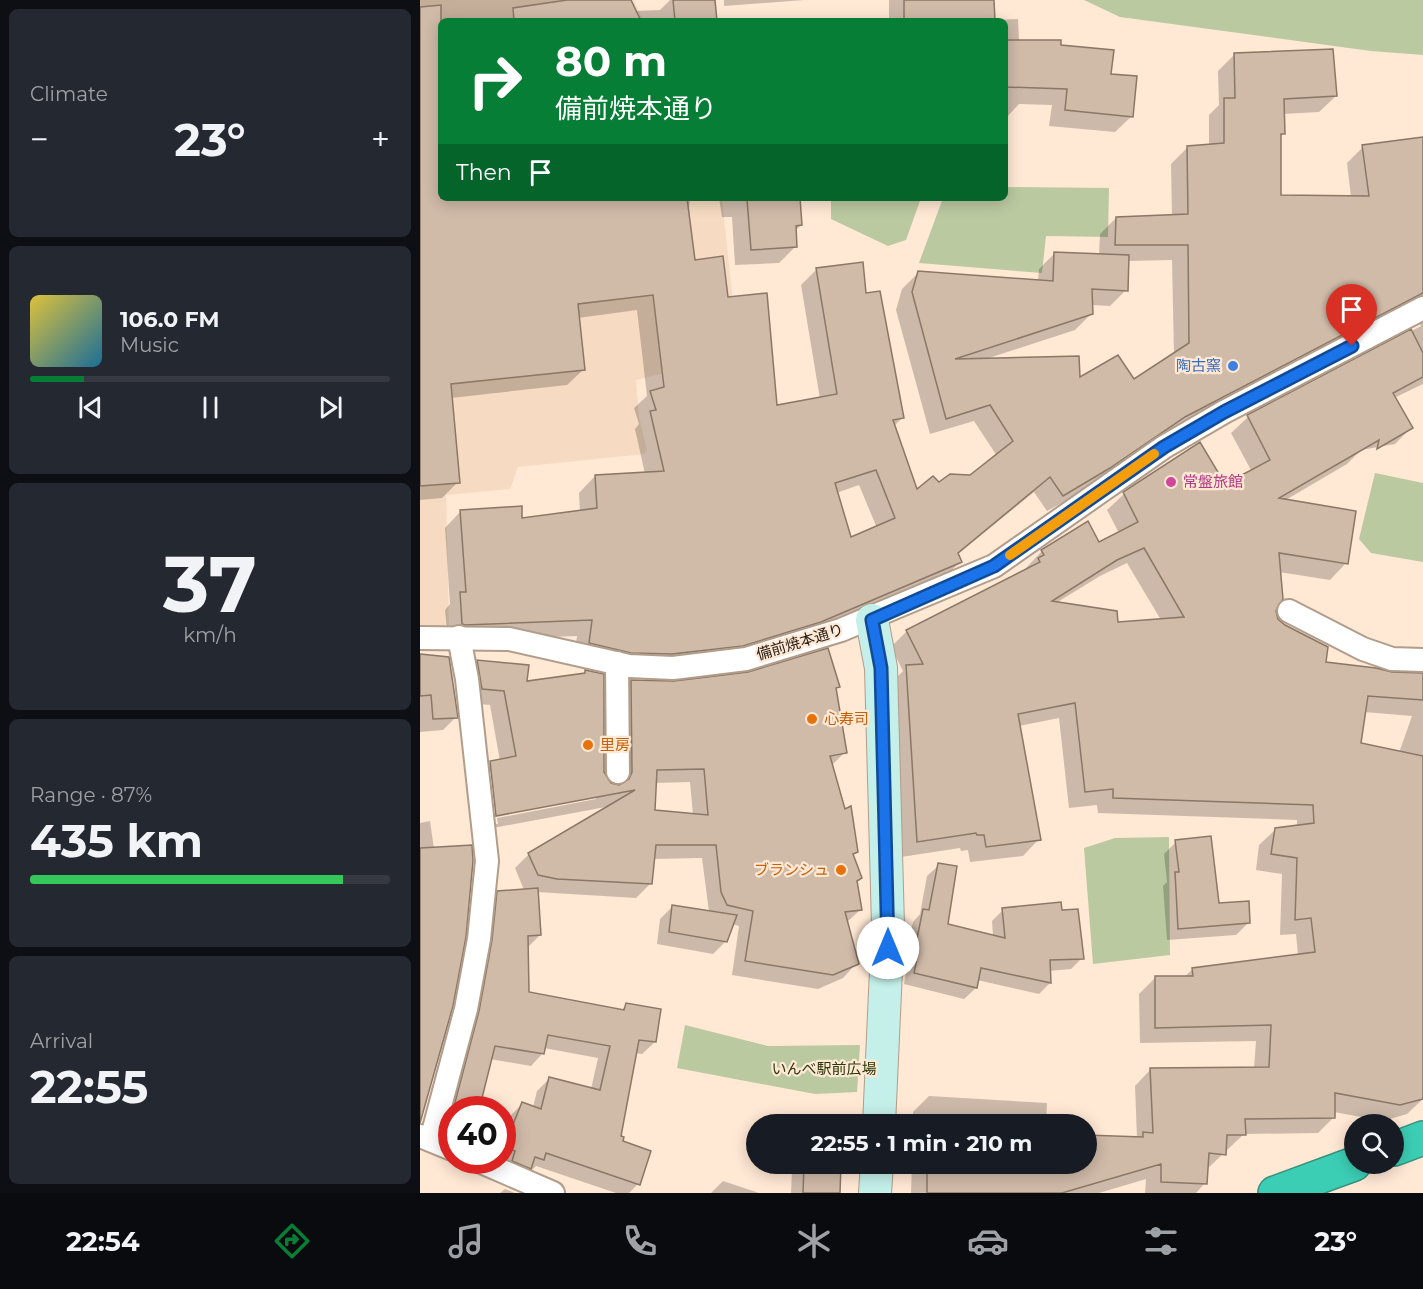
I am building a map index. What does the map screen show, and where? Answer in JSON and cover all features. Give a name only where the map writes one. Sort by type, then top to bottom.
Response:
[{"type":"highway","points":[[1404,1145],[1423,1138]]},
{"type":"highway","points":[[1275,1193],[1344,1168]]},
{"type":"street","name":"備前焼本通り","points":[[420,638],[509,639],[617,663],[672,668],[746,659],[872,620],[994,566],[1164,447],[1224,412],[1423,308]]},
{"type":"street","points":[[1289,611],[1363,649],[1392,659],[1423,660]]},
{"type":"street","points":[[872,620],[880,660],[886,838],[887,970],[880,1114]]},
{"type":"street","points":[[434,1142],[466,1009],[479,939],[487,861],[467,679],[459,637]]},
{"type":"street","points":[[617,663],[618,772]]},
{"type":"street","points":[[509,1174],[553,1193]]},
{"type":"street","points":[[875,1193],[876,1174]]},
{"type":"shaded area","points":[[420,0],[634,0],[642,18],[438,18],[438,201],[722,201],[738,352],[733,356],[636,380],[639,417],[647,450],[644,454],[518,467],[510,489],[446,495],[449,627],[420,627]]},
{"type":"green space","points":[[1084,0],[1423,0],[1423,55],[1371,51],[1120,17]]},
{"type":"green space","points":[[1008,187],[1109,188],[1108,237],[1046,236],[1042,273],[919,263],[942,201],[1008,201]]},
{"type":"green space","points":[[831,201],[920,201],[906,240],[888,246],[831,219]]},
{"type":"green space","points":[[1375,473],[1423,483],[1423,562],[1371,553],[1359,539]]},
{"type":"green space","points":[[1169,837],[1170,955],[1093,964],[1084,848],[1115,838]]},
{"type":"green space","name":"いんべ駅前広場","points":[[685,1025],[768,1046],[860,1045],[857,1092],[815,1094],[677,1068]]},
{"type":"building","points":[[567,0],[631,0],[640,18],[514,18],[513,8]]},
{"type":"building","points":[[673,0],[715,0],[717,18],[675,18]]},
{"type":"building","points":[[904,0],[994,0],[995,18],[904,18]]},
{"type":"building","points":[[441,5],[441,18],[438,18],[438,201],[687,201],[695,260],[723,256],[728,297],[767,293],[777,405],[837,394],[816,268],[863,262],[866,293],[880,291],[904,418],[893,420],[917,489],[933,476],[939,482],[950,474],[970,475],[1013,441],[990,405],[946,419],[912,292],[918,271],[1053,281],[1054,252],[1129,255],[1128,291],[1092,289],[1093,314],[955,359],[1079,356],[1080,377],[1118,355],[1134,379],[1189,343],[1188,245],[1115,245],[1116,217],[1188,214],[1187,146],[1224,143],[1224,98],[1235,98],[1234,53],[1333,49],[1337,96],[1284,99],[1285,134],[1281,134],[1281,195],[1369,196],[1362,145],[1423,137],[1423,293],[1185,417],[1110,468],[1063,496],[1050,477],[958,553],[962,562],[821,622],[743,646],[672,654],[631,653],[589,643],[592,620],[462,624],[460,592],[466,592],[460,510],[522,506],[522,518],[597,508],[595,475],[664,471],[650,411],[656,410],[650,391],[664,387],[653,295],[578,304],[585,370],[451,384],[460,483],[420,486],[420,7]],"holes":[[[876,470],[895,518],[851,537],[835,483]]]},
{"type":"building","points":[[1008,40],[1061,40],[1061,45],[1114,50],[1111,74],[1137,76],[1133,117],[1065,110],[1067,89],[1008,87]]},
{"type":"building","points":[[747,201],[800,201],[802,225],[796,226],[797,247],[751,250]]},
{"type":"building","points":[[1411,329],[1423,353],[1423,377],[1393,393],[1413,428],[1377,449],[1379,440],[1279,498],[1356,511],[1348,564],[1279,553],[1283,599],[1276,611],[1278,619],[1285,625],[1328,647],[1326,662],[1392,672],[1423,673],[1423,700],[1368,696],[1361,743],[1423,756],[1423,1099],[1400,1105],[1335,1093],[1335,1118],[1245,1119],[1246,1135],[1227,1135],[1226,1155],[1209,1153],[1207,1184],[1161,1182],[1161,1164],[1062,1193],[927,1193],[927,1174],[1097,1174],[1097,1135],[1143,1137],[1143,1132],[1153,1133],[1150,1068],[1269,1067],[1271,1025],[1155,1028],[1155,976],[1193,976],[1192,968],[1315,952],[1311,918],[1295,920],[1297,858],[1271,854],[1275,828],[1314,823],[1313,805],[1113,798],[1113,789],[1085,792],[1075,703],[1018,714],[1041,840],[986,847],[984,835],[976,833],[917,842],[906,665],[923,664],[906,630],[1040,562],[1038,558],[1044,555],[1041,550],[1088,521],[1099,542],[1138,522],[1123,492],[1200,442],[1225,484],[1270,460],[1247,415]],"holes":[[[1144,548],[1184,617],[1118,622],[1117,611],[1052,601],[1117,560]]]},
{"type":"building","points":[[828,648],[840,687],[836,688],[847,753],[830,756],[845,809],[851,806],[858,852],[853,854],[862,878],[857,881],[862,910],[845,912],[859,964],[833,975],[745,961],[753,911],[727,905],[721,892],[716,845],[656,845],[652,884],[557,879],[538,875],[528,853],[635,790],[496,816],[490,761],[516,756],[504,691],[482,689],[477,660],[529,665],[527,681],[585,673],[585,670],[604,674],[604,772],[611,783],[619,785],[629,779],[632,772],[631,680],[674,681],[748,672]],"holes":[[[704,769],[708,815],[655,810],[657,770]]]},
{"type":"building","points":[[420,654],[449,657],[458,718],[433,719],[431,695],[420,696]]},
{"type":"building","points":[[1211,836],[1219,903],[1249,901],[1250,923],[1178,929],[1175,872],[1179,872],[1175,840]]},
{"type":"building","points":[[472,845],[473,861],[466,937],[453,1006],[420,1123],[420,848]]},
{"type":"building","points":[[938,863],[957,866],[948,924],[1005,938],[1002,908],[1061,902],[1062,910],[1078,909],[1084,959],[1050,960],[1051,983],[981,968],[977,988],[914,973],[918,954],[914,953],[923,909],[929,910]]},
{"type":"building","points":[[538,888],[541,935],[528,936],[529,992],[624,1010],[626,1003],[661,1009],[656,1042],[639,1040],[621,1136],[624,1137],[623,1141],[651,1151],[640,1185],[546,1153],[544,1160],[535,1157],[531,1169],[516,1163],[516,1117],[522,1102],[541,1109],[549,1077],[600,1090],[610,1046],[548,1035],[544,1054],[495,1046],[482,1096],[457,1096],[479,1011],[492,940],[497,891]]},
{"type":"building","points":[[672,905],[737,915],[727,942],[669,932]]},
{"type":"building","points":[[804,1174],[841,1174],[840,1193],[803,1193]]},
{"type":"slow traffic","points":[[1010,555],[1154,454]]},
{"type":"place","name":"陶古窯","points":[[1233,366]]},
{"type":"place","name":"常盤旅館","points":[[1171,482]]},
{"type":"place","name":"心寿司","points":[[812,719]]},
{"type":"place","name":"里房","points":[[588,745]]},
{"type":"place","name":"ブランシュ","points":[[841,870]]},
{"type":"route","points":[[888,948],[881,668],[880,652],[872,620],[994,566],[1164,447],[1224,412],[1352,346]]}]
